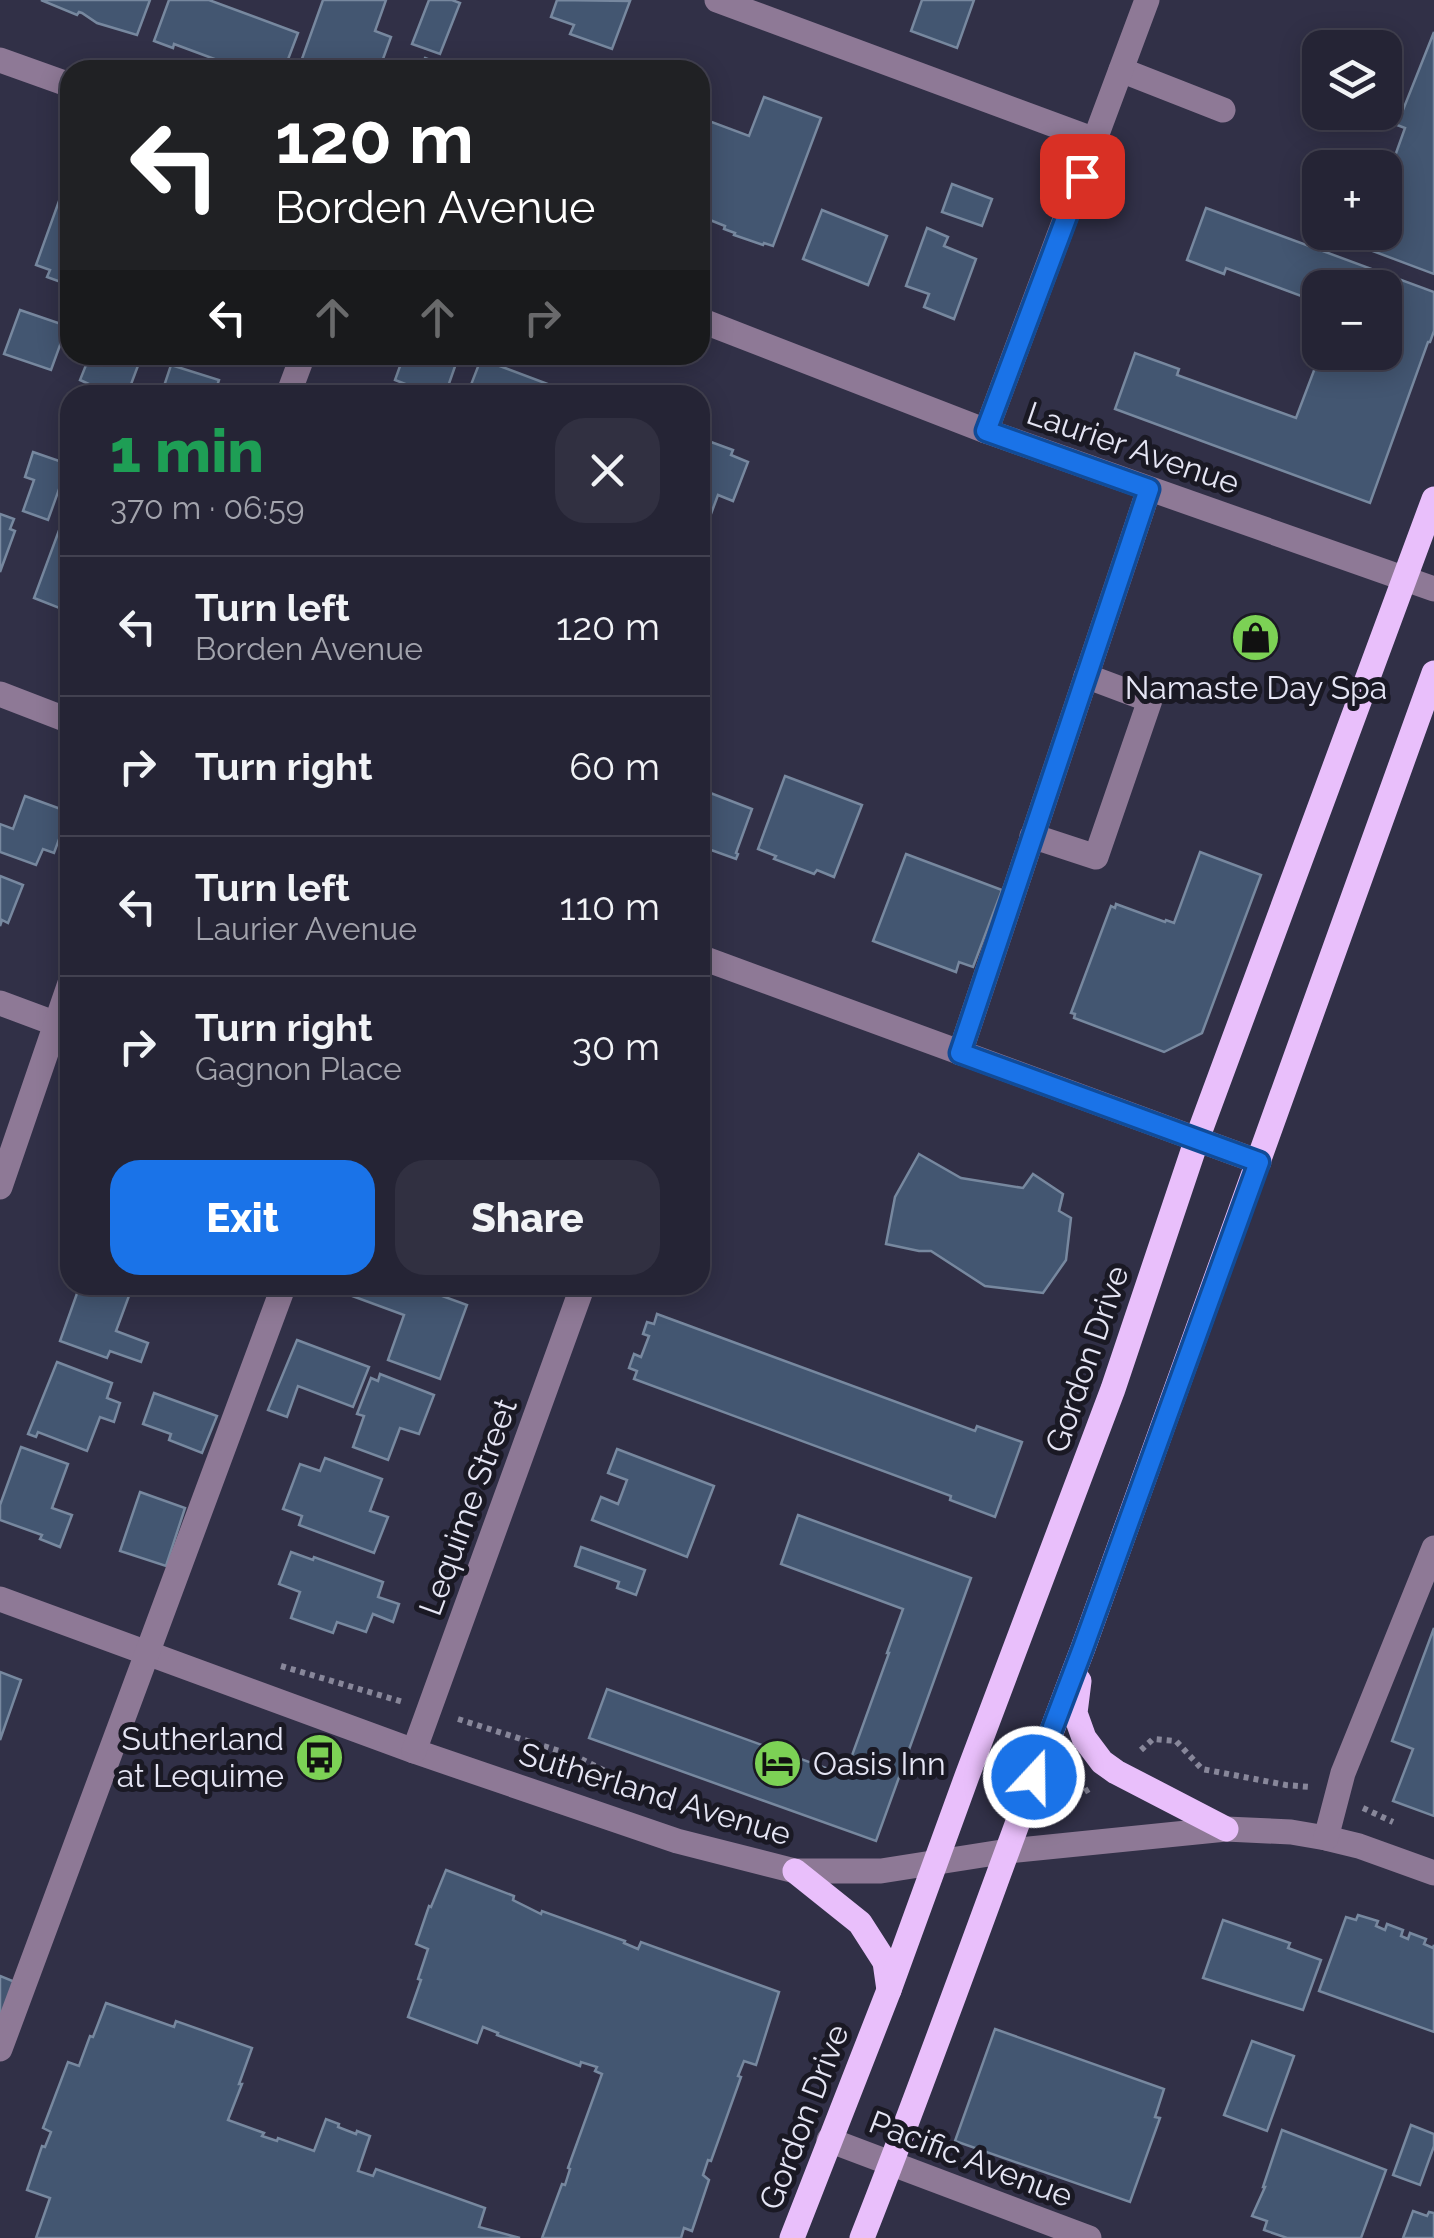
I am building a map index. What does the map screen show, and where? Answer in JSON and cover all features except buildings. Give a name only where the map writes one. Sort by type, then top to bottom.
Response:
[{"type":"main road","name":"Gordon Drive","points":[[792,2238],[889,1990],[1113,1389],[1197,1139],[1434,499]]},
{"type":"main road","points":[[862,2238],[1083,1648],[1434,672]]},
{"type":"main road","points":[[1083,1648],[1075,1713],[1084,1738],[1102,1762],[1226,1829]]},
{"type":"main road","points":[[795,1871],[860,1923],[886,1962],[889,1990]]},
{"type":"street","points":[[716,0],[1095,140]]},
{"type":"street","points":[[986,431],[1147,0]]},
{"type":"street","points":[[0,60],[60,81]]},
{"type":"street","points":[[1121,70],[1223,110]]},
{"type":"street","name":"Laurier Avenue","points":[[710,324],[986,431],[1434,589]]},
{"type":"street","points":[[960,1053],[1149,489]]},
{"type":"street","points":[[1032,836],[1096,857],[1150,700],[1086,676]]},
{"type":"street","points":[[0,694],[60,717]]},
{"type":"street","points":[[710,961],[1259,1162]]},
{"type":"street","points":[[0,1003],[60,1025]]},
{"type":"street","points":[[0,1187],[60,1034]]},
{"type":"street","points":[[0,2048],[280,1295]]},
{"type":"street","name":"Lequime Street","points":[[414,1751],[578,1295]]},
{"type":"street","points":[[1326,1838],[1336,1796],[1434,1548]]},
{"type":"street","name":"Sutherland Avenue","points":[[0,1599],[414,1751],[677,1841],[795,1871],[881,1871],[1008,1852],[1226,1829],[1326,1838],[1434,1873]]},
{"type":"street","name":"Pacific Avenue","points":[[830,2140],[1090,2238]]},
{"type":"path","points":[[266,1662],[575,1756],[676,1806]]},
{"type":"path","points":[[1022,1814],[1074,1798],[1116,1772],[1153,1739],[1176,1741],[1202,1769],[1312,1788],[1402,1826]]},
{"type":"place","name":"Namaste Day Spa","points":[[1256,638]]},
{"type":"place","name":"Sutherland at Lequime","points":[[319,1757]]},
{"type":"place","name":"Oasis Inn","points":[[778,1764]]},
{"type":"route","points":[[1034,1777],[1259,1162],[960,1053],[1149,489],[986,431],[1082,176]]}]
